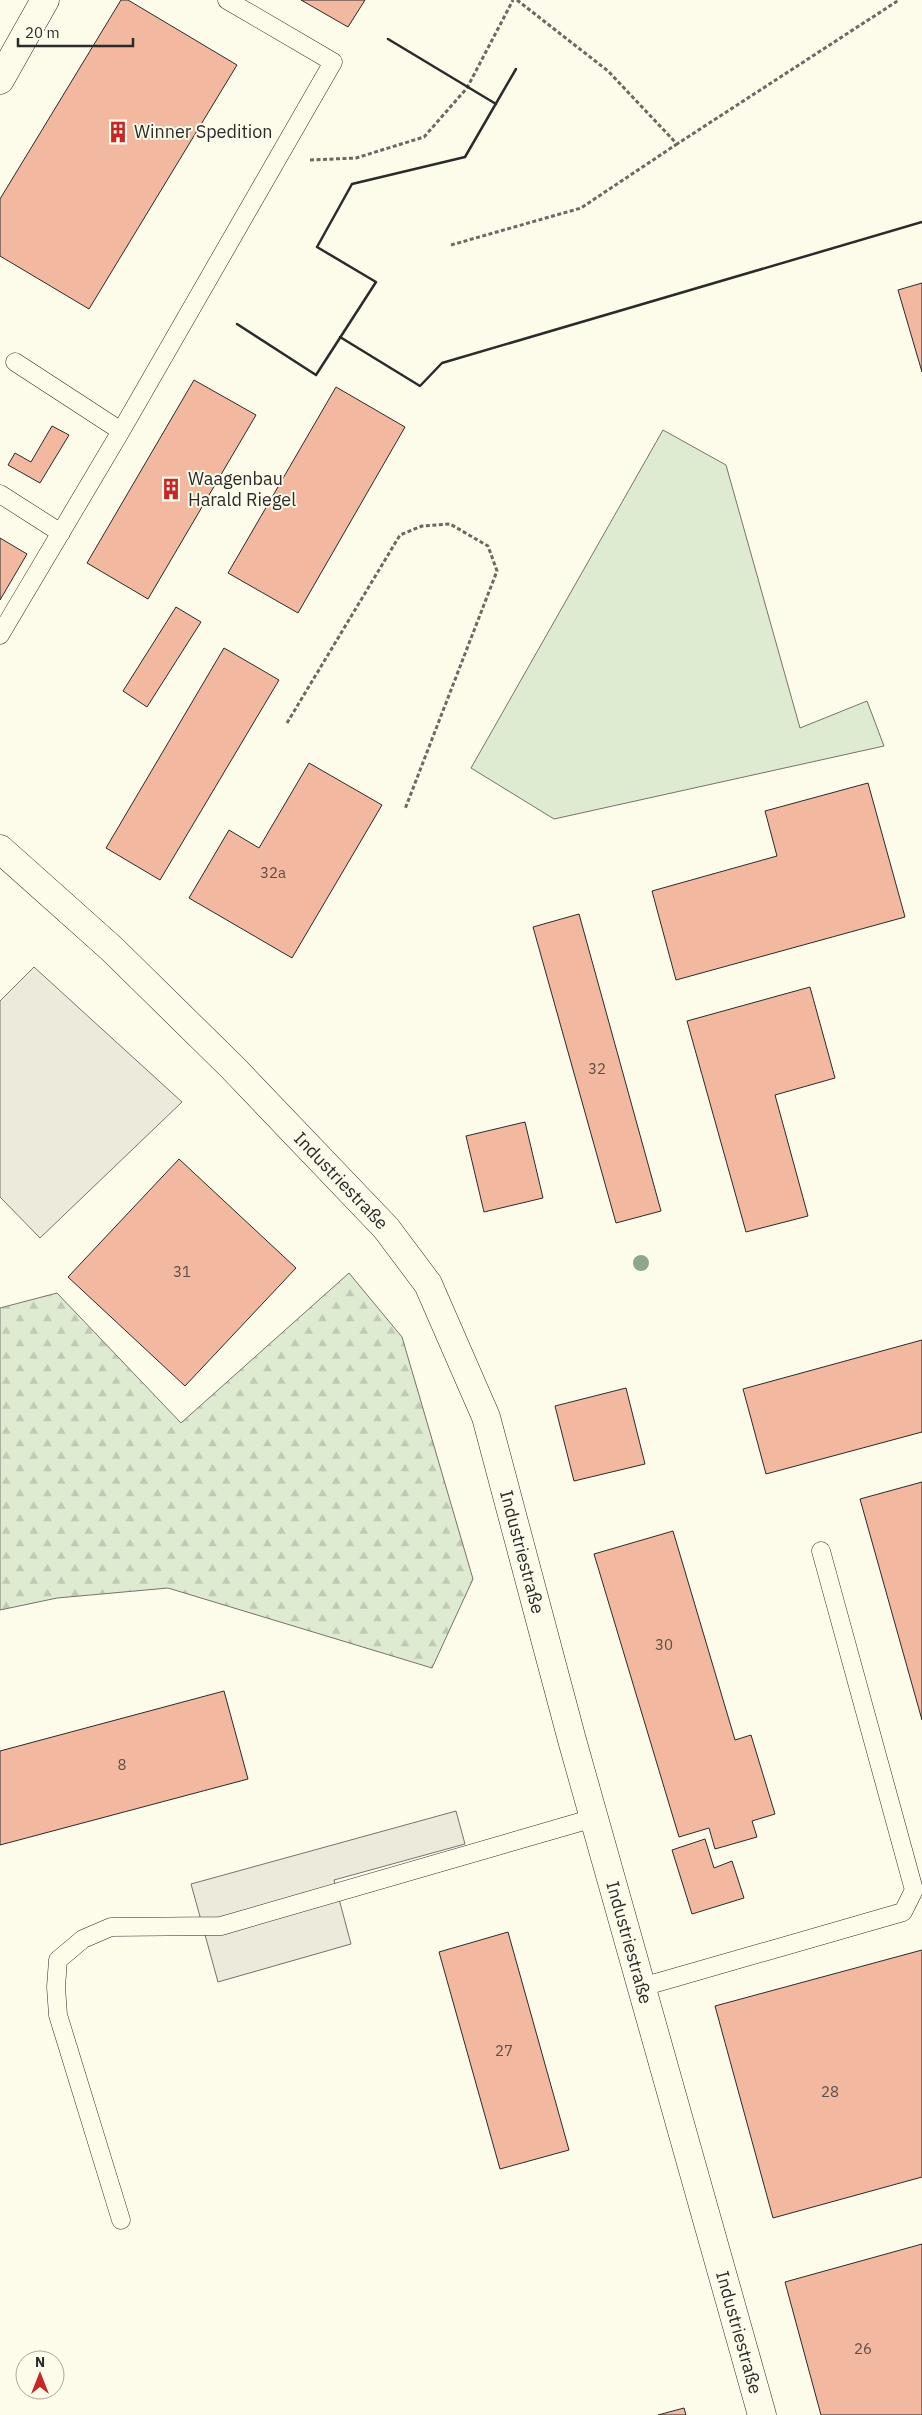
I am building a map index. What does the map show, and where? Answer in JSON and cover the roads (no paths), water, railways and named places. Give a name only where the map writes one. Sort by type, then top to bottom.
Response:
[{"type":"street","points":[[0,80],[45,0]]},
{"type":"street","name":"Industriestraße","points":[[0,848],[112,949],[232,1067],[386,1228],[428,1284],[486,1417],[594,1818],[762,2415]]},
{"type":"lane","points":[[0,635],[121,431],[333,62],[227,0]]},
{"type":"lane","points":[[15,362],[121,431]]},
{"type":"lane","points":[[0,494],[61,533]]},
{"type":"lane","points":[[642,1987],[903,1912],[914,1890],[821,1551]]},
{"type":"lane","points":[[121,2220],[58,2016],[56,1987],[58,1960],[83,1939],[111,1927],[221,1926],[594,1818]]},
{"type":"place","name":"Winner Spedition","points":[[118,132]]},
{"type":"place","name":"Waagenbau Harald Riegel","points":[[171,489]]}]
